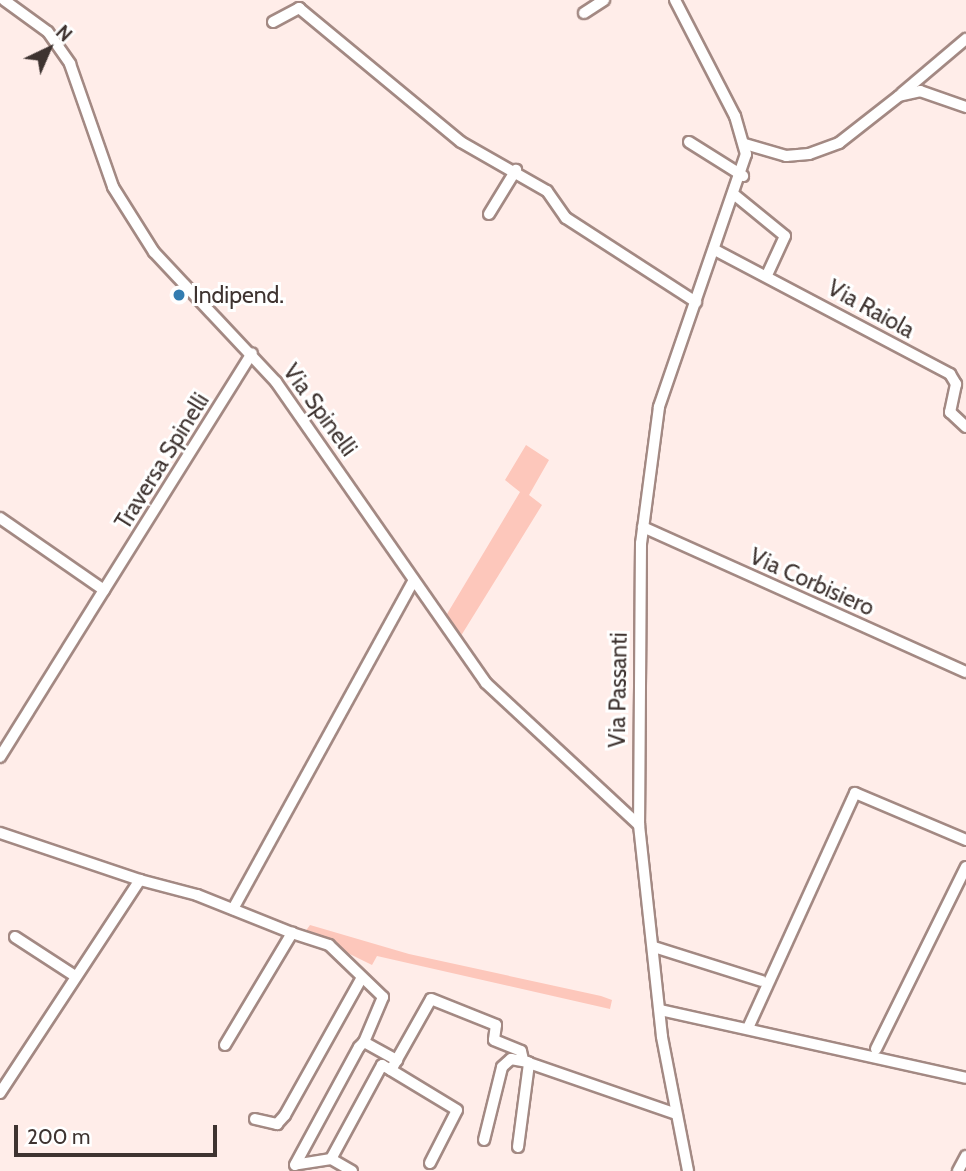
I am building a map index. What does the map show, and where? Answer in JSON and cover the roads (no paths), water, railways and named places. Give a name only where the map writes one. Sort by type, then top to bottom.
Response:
[{"type":"street","name":"Via Spinelli","points":[[4,0],[48,32],[70,64],[113,187],[138,231],[252,353],[373,515],[412,581],[486,683],[639,825]]},
{"type":"street","points":[[584,13],[604,0]]},
{"type":"street","points":[[675,0],[745,144],[786,156],[809,153],[839,143],[966,39]]},
{"type":"street","points":[[273,22],[299,8],[461,142],[516,170],[547,191],[566,218],[696,302]]},
{"type":"street","points":[[899,96],[920,91],[966,107]]},
{"type":"street","points":[[689,142],[743,176]]},
{"type":"street","name":"Via Passanti","points":[[688,1171],[660,1010],[639,825],[643,527],[659,407],[743,176],[745,144]]},
{"type":"street","points":[[489,214],[516,170]]},
{"type":"street","points":[[736,197],[785,236],[767,275]]},
{"type":"street","name":"Via Raiola","points":[[715,250],[767,275],[950,374],[956,384],[950,412],[966,428]]},
{"type":"street","name":"Traversa Spinelli","points":[[0,757],[252,353]]},
{"type":"street","points":[[0,518],[104,590]]},
{"type":"street","name":"Via Corbisiero","points":[[643,527],[966,672]]},
{"type":"street","points":[[233,909],[412,581]]},
{"type":"street","points":[[748,1028],[855,793],[966,840]]},
{"type":"street","points":[[0,834],[233,909],[329,945],[383,1001],[364,1042],[295,1165],[331,1159],[352,1171]]},
{"type":"street","points":[[876,1049],[966,867]]},
{"type":"street","points":[[0,1093],[140,880]]},
{"type":"street","points":[[225,1045],[292,933]]},
{"type":"street","points":[[15,937],[75,976]]},
{"type":"street","points":[[654,947],[762,981]]},
{"type":"street","points":[[255,1119],[277,1124],[285,1115],[361,979]]},
{"type":"street","points":[[394,1065],[431,999],[496,1025],[494,1040],[521,1051],[526,1061],[518,1147]]},
{"type":"street","points":[[660,1010],[966,1078]]},
{"type":"street","points":[[364,1042],[457,1110],[429,1163]]},
{"type":"street","points":[[484,1140],[502,1067],[526,1061],[676,1114]]},
{"type":"street","points":[[331,1159],[382,1065],[394,1065]]},
{"type":"street","points":[[958,1171],[966,1156]]},
{"type":"place","name":"Indipend.","points":[[179,295]]}]
